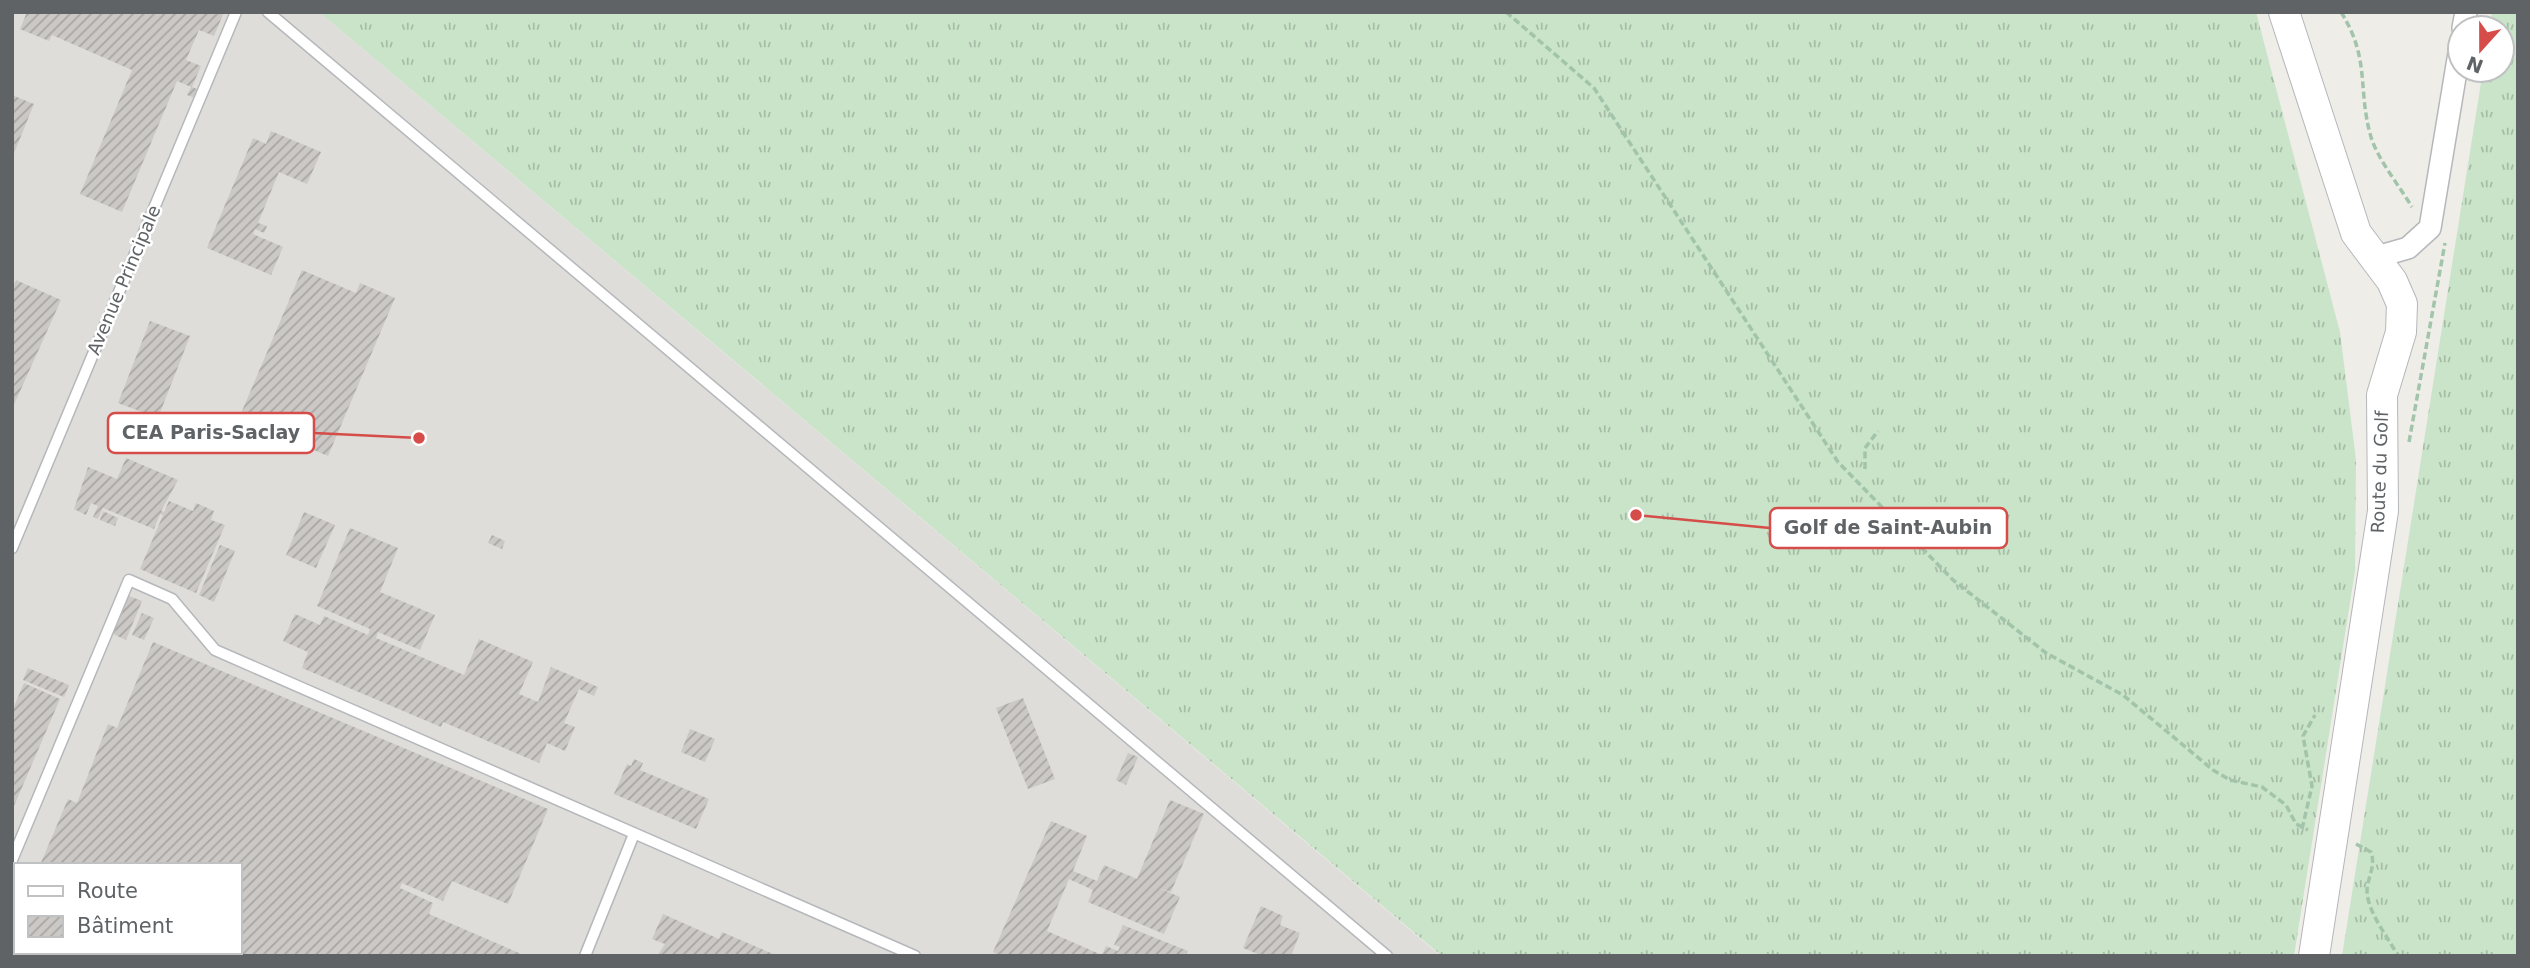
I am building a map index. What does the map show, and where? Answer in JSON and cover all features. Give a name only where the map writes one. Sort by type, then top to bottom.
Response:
[{"type":"street","name":"Route du Golf","points":[[2284,12],[2356,233],[2392,281],[2402,304],[2401,332],[2382,395],[2382,511],[2315,956]]},
{"type":"street","points":[[2373,258],[2408,248],[2430,228],[2454,84]]},
{"type":"lane","name":"Avenue Principale","points":[[12,548],[236,12]]},
{"type":"lane","points":[[268,12],[1387,956]]},
{"type":"lane","points":[[12,860],[129,580],[172,599],[215,650],[915,956]]},
{"type":"lane","points":[[585,956],[634,834]]},
{"type":"path","points":[[1506,12],[1594,88],[1838,462],[1954,580],[2046,653],[2123,695],[2213,771],[2231,780],[2262,787],[2286,805],[2289,814],[2302,829],[2366,846],[2371,852],[2373,868],[2367,888],[2369,905],[2398,956]]},
{"type":"path","points":[[2341,12],[2354,33],[2361,56],[2371,139],[2420,220],[2430,228]]},
{"type":"path","points":[[1865,468],[1865,448],[1878,431]]},
{"type":"path","points":[[2302,829],[2312,786],[2303,737],[2315,715]]},
{"type":"shaded area","points":[[12,12],[319,12],[1441,956],[12,956]]},
{"type":"green space","points":[[319,12],[2256,12],[2340,332],[2356,460],[2355,571],[2294,956],[1442,956]]},
{"type":"green space","points":[[2518,12],[2518,956],[2342,956],[2481,84],[2516,84],[2516,14],[2492,14]]},
{"type":"building","points":[[27,12],[224,12],[214,36],[199,30],[186,60],[201,66],[192,87],[199,90],[195,98],[187,95],[191,87],[177,81],[122,212],[80,194],[132,70],[52,35],[49,41],[20,29]]},
{"type":"building","points":[[12,95],[34,104],[12,158]]},
{"type":"building","points":[[271,131],[321,152],[307,184],[279,172],[258,223],[267,226],[264,233],[255,229],[253,234],[283,247],[271,275],[207,248],[253,138],[266,144]]},
{"type":"building","points":[[302,270],[356,293],[360,283],[395,298],[328,456],[239,418]]},
{"type":"building","points":[[16,280],[61,300],[12,409],[12,289]]},
{"type":"building","points":[[150,321],[190,336],[158,418],[118,403]]},
{"type":"building","points":[[126,458],[178,480],[161,511],[164,512],[169,501],[193,511],[196,503],[214,511],[211,520],[225,525],[196,593],[140,569],[163,515],[160,514],[154,529],[103,508],[98,519],[93,517],[98,506],[91,503],[86,515],[74,509],[88,467],[117,479]]},
{"type":"building","points":[[103,511],[118,518],[115,526],[100,520]]},
{"type":"building","points":[[304,512],[335,525],[316,568],[286,555]]},
{"type":"building","points":[[350,528],[398,548],[380,592],[435,615],[420,650],[378,632],[376,638],[464,675],[479,639],[533,662],[519,694],[538,702],[551,667],[598,687],[594,696],[579,689],[564,723],[575,727],[565,751],[547,743],[539,763],[443,722],[441,727],[302,668],[308,652],[283,641],[295,614],[320,625],[324,616],[368,635],[370,629],[317,606]]},
{"type":"building","points":[[492,535],[505,541],[502,549],[488,543]]},
{"type":"building","points":[[220,545],[235,551],[214,602],[199,595]]},
{"type":"building","points":[[129,596],[142,601],[126,640],[113,634]]},
{"type":"building","points":[[142,613],[154,618],[144,640],[132,635]]},
{"type":"building","points":[[153,642],[548,809],[508,904],[452,881],[443,901],[402,883],[400,888],[433,903],[429,914],[526,956],[178,956],[242,954],[242,863],[41,863],[68,799],[77,803],[108,724],[117,728]]},
{"type":"building","points":[[28,668],[69,685],[64,697],[23,680]]},
{"type":"building","points":[[24,683],[60,699],[14,806],[12,711]]},
{"type":"building","points":[[1023,698],[1055,779],[1028,789],[996,708]]},
{"type":"building","points":[[690,729],[715,739],[705,762],[681,752]]},
{"type":"building","points":[[1128,753],[1138,757],[1126,785],[1116,780]]},
{"type":"building","points":[[634,759],[643,763],[640,770],[709,799],[696,829],[614,794],[627,764],[631,766]]},
{"type":"building","points":[[1170,800],[1204,814],[1171,892],[1159,888],[1180,897],[1164,934],[1088,902],[1093,890],[1069,879],[1047,931],[1102,955],[1106,946],[1118,951],[1120,947],[1114,945],[1123,925],[1188,951],[1186,956],[1001,956],[993,952],[1051,821],[1087,836],[1073,871],[1097,881],[1104,865],[1137,879]]},
{"type":"building","points":[[1261,906],[1283,916],[1280,925],[1300,933],[1291,956],[1263,956],[1243,948]]},
{"type":"building","points":[[663,914],[719,939],[722,932],[778,956],[657,956],[665,944],[652,939]]},
{"type":"building","points":[[12,920],[14,954],[116,954],[116,956],[12,956]]},
{"type":"place","name":"CEA Paris-Saclay","points":[[419,438]]},
{"type":"place","name":"Golf de Saint-Aubin","points":[[1636,515]]}]
